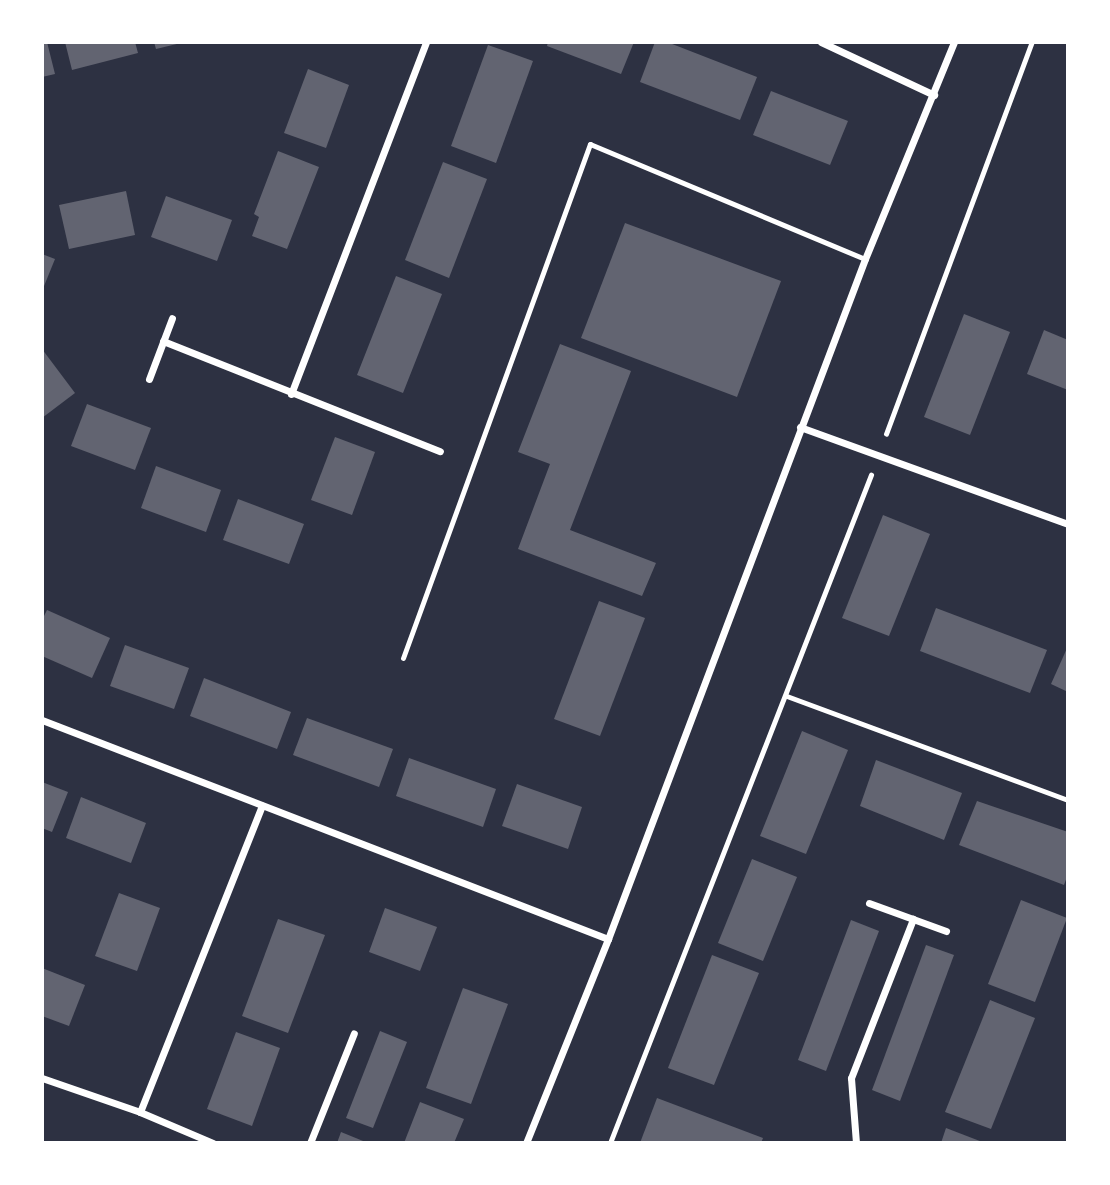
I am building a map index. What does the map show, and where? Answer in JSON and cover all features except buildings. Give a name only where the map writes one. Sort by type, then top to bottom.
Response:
[{"type":"street","points":[[290,394],[426,42]]},
{"type":"street","points":[[821,42],[933,95]]},
{"type":"street","points":[[526,1143],[608,939],[865,259],[954,42]]},
{"type":"street","points":[[149,379],[172,318]]},
{"type":"street","points":[[163,341],[290,394],[440,451]]},
{"type":"street","points":[[800,427],[1068,524]]},
{"type":"street","points":[[42,720],[608,939]]},
{"type":"street","points":[[140,1112],[262,804]]},
{"type":"street","points":[[869,903],[946,931]]},
{"type":"street","points":[[856,1143],[851,1078],[913,919]]},
{"type":"street","points":[[310,1143],[354,1032]]},
{"type":"street","points":[[42,1078],[140,1112],[212,1143]]},
{"type":"lane","points":[[403,658],[590,144],[865,259]]},
{"type":"path","points":[[610,1143],[787,696],[1032,42]]},
{"type":"path","points":[[787,696],[1068,800]]}]
